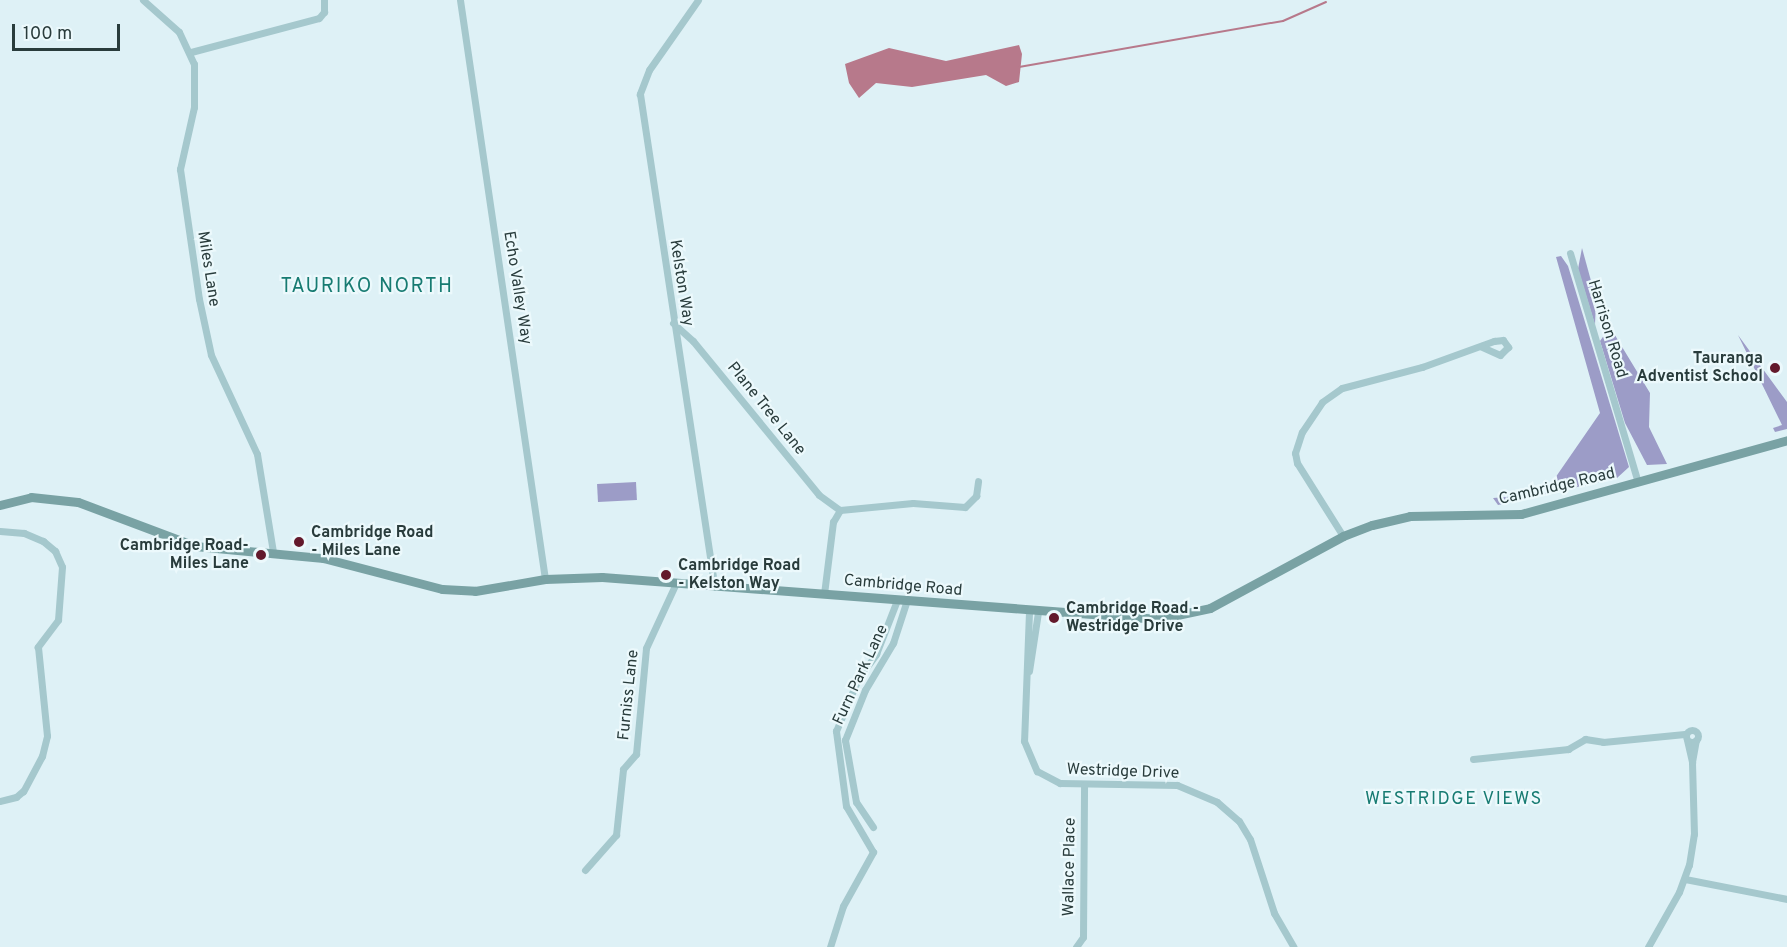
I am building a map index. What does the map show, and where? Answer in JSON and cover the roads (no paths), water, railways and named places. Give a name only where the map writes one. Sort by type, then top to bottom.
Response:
[{"type":"main road","name":"Cambridge Road","points":[[0,505],[31,496],[78,502],[195,546],[273,552],[334,560],[442,590],[486,590],[545,579],[602,577],[1135,619],[1189,616],[1223,602],[1342,536],[1410,516],[1521,514],[1787,440]]},
{"type":"street","name":"Miles Lane","points":[[143,0],[165,16],[191,52],[196,93],[180,169],[199,299],[211,356],[257,454],[273,552]]},
{"type":"street","points":[[191,52],[320,18],[324,12],[324,0]]},
{"type":"street","name":"Echo Valley Way","points":[[460,0],[545,579]]},
{"type":"street","name":"Kelston Way","points":[[698,0],[649,70],[640,94],[714,586]]},
{"type":"street","name":"Harrison Road","points":[[1570,253],[1638,482]]},
{"type":"street","name":"Plane Tree Lane","points":[[673,323],[693,341],[819,495],[840,510]]},
{"type":"street","points":[[1342,536],[1297,464],[1295,453],[1302,432],[1322,402],[1342,388],[1482,347]]},
{"type":"street","points":[[824,594],[832,522],[840,510],[913,503],[959,508],[971,504],[978,481]]},
{"type":"street","points":[[0,531],[24,533],[44,541],[55,551],[62,567],[58,620],[38,647],[47,736],[42,756],[19,796],[0,801]]},
{"type":"street","name":"Furniss Lane","points":[[585,870],[616,835],[623,769],[636,753],[646,648],[676,583]]},
{"type":"street","points":[[830,947],[843,906],[873,852],[846,806],[836,731],[858,679],[876,654],[902,600]]},
{"type":"street","name":"Furn Park Lane","points":[[873,827],[856,802],[845,740],[865,690],[893,643],[902,600]]},
{"type":"street","name":"Westridge Drive","points":[[1034,612],[1024,741],[1028,757],[1037,771],[1052,781],[1084,784],[1177,785],[1217,802],[1239,821],[1250,839],[1274,913],[1294,947]]},
{"type":"street","points":[[1686,737],[1695,730],[1696,741],[1692,762]]},
{"type":"street","points":[[1473,759],[1568,749],[1585,739],[1603,742],[1686,737],[1696,741]]},
{"type":"street","points":[[1648,947],[1685,879],[1694,834],[1692,762],[1686,737]]},
{"type":"street","name":"Wallace Place","points":[[1076,947],[1083,937],[1084,784]]},
{"type":"street","points":[[1685,879],[1787,899]]},
{"type":"waterway","points":[[1019,67],[1283,21],[1326,2]]},
{"type":"place","name":"Tauranga Adventist School","points":[[1775,368]]},
{"type":"place","name":"Cambridge Road - Miles Lane","points":[[299,542]]},
{"type":"place","name":"Cambridge Road- Miles Lane","points":[[261,555]]},
{"type":"place","name":"Cambridge Road - Kelston Way","points":[[666,575]]},
{"type":"place","name":"Cambridge Road - Westridge Drive","points":[[1054,618]]},
{"type":"district","name":"TAURIKO NORTH","points":[[367,287]]},
{"type":"district","name":"WESTRIDGE VIEWS","points":[[1454,800]]}]
